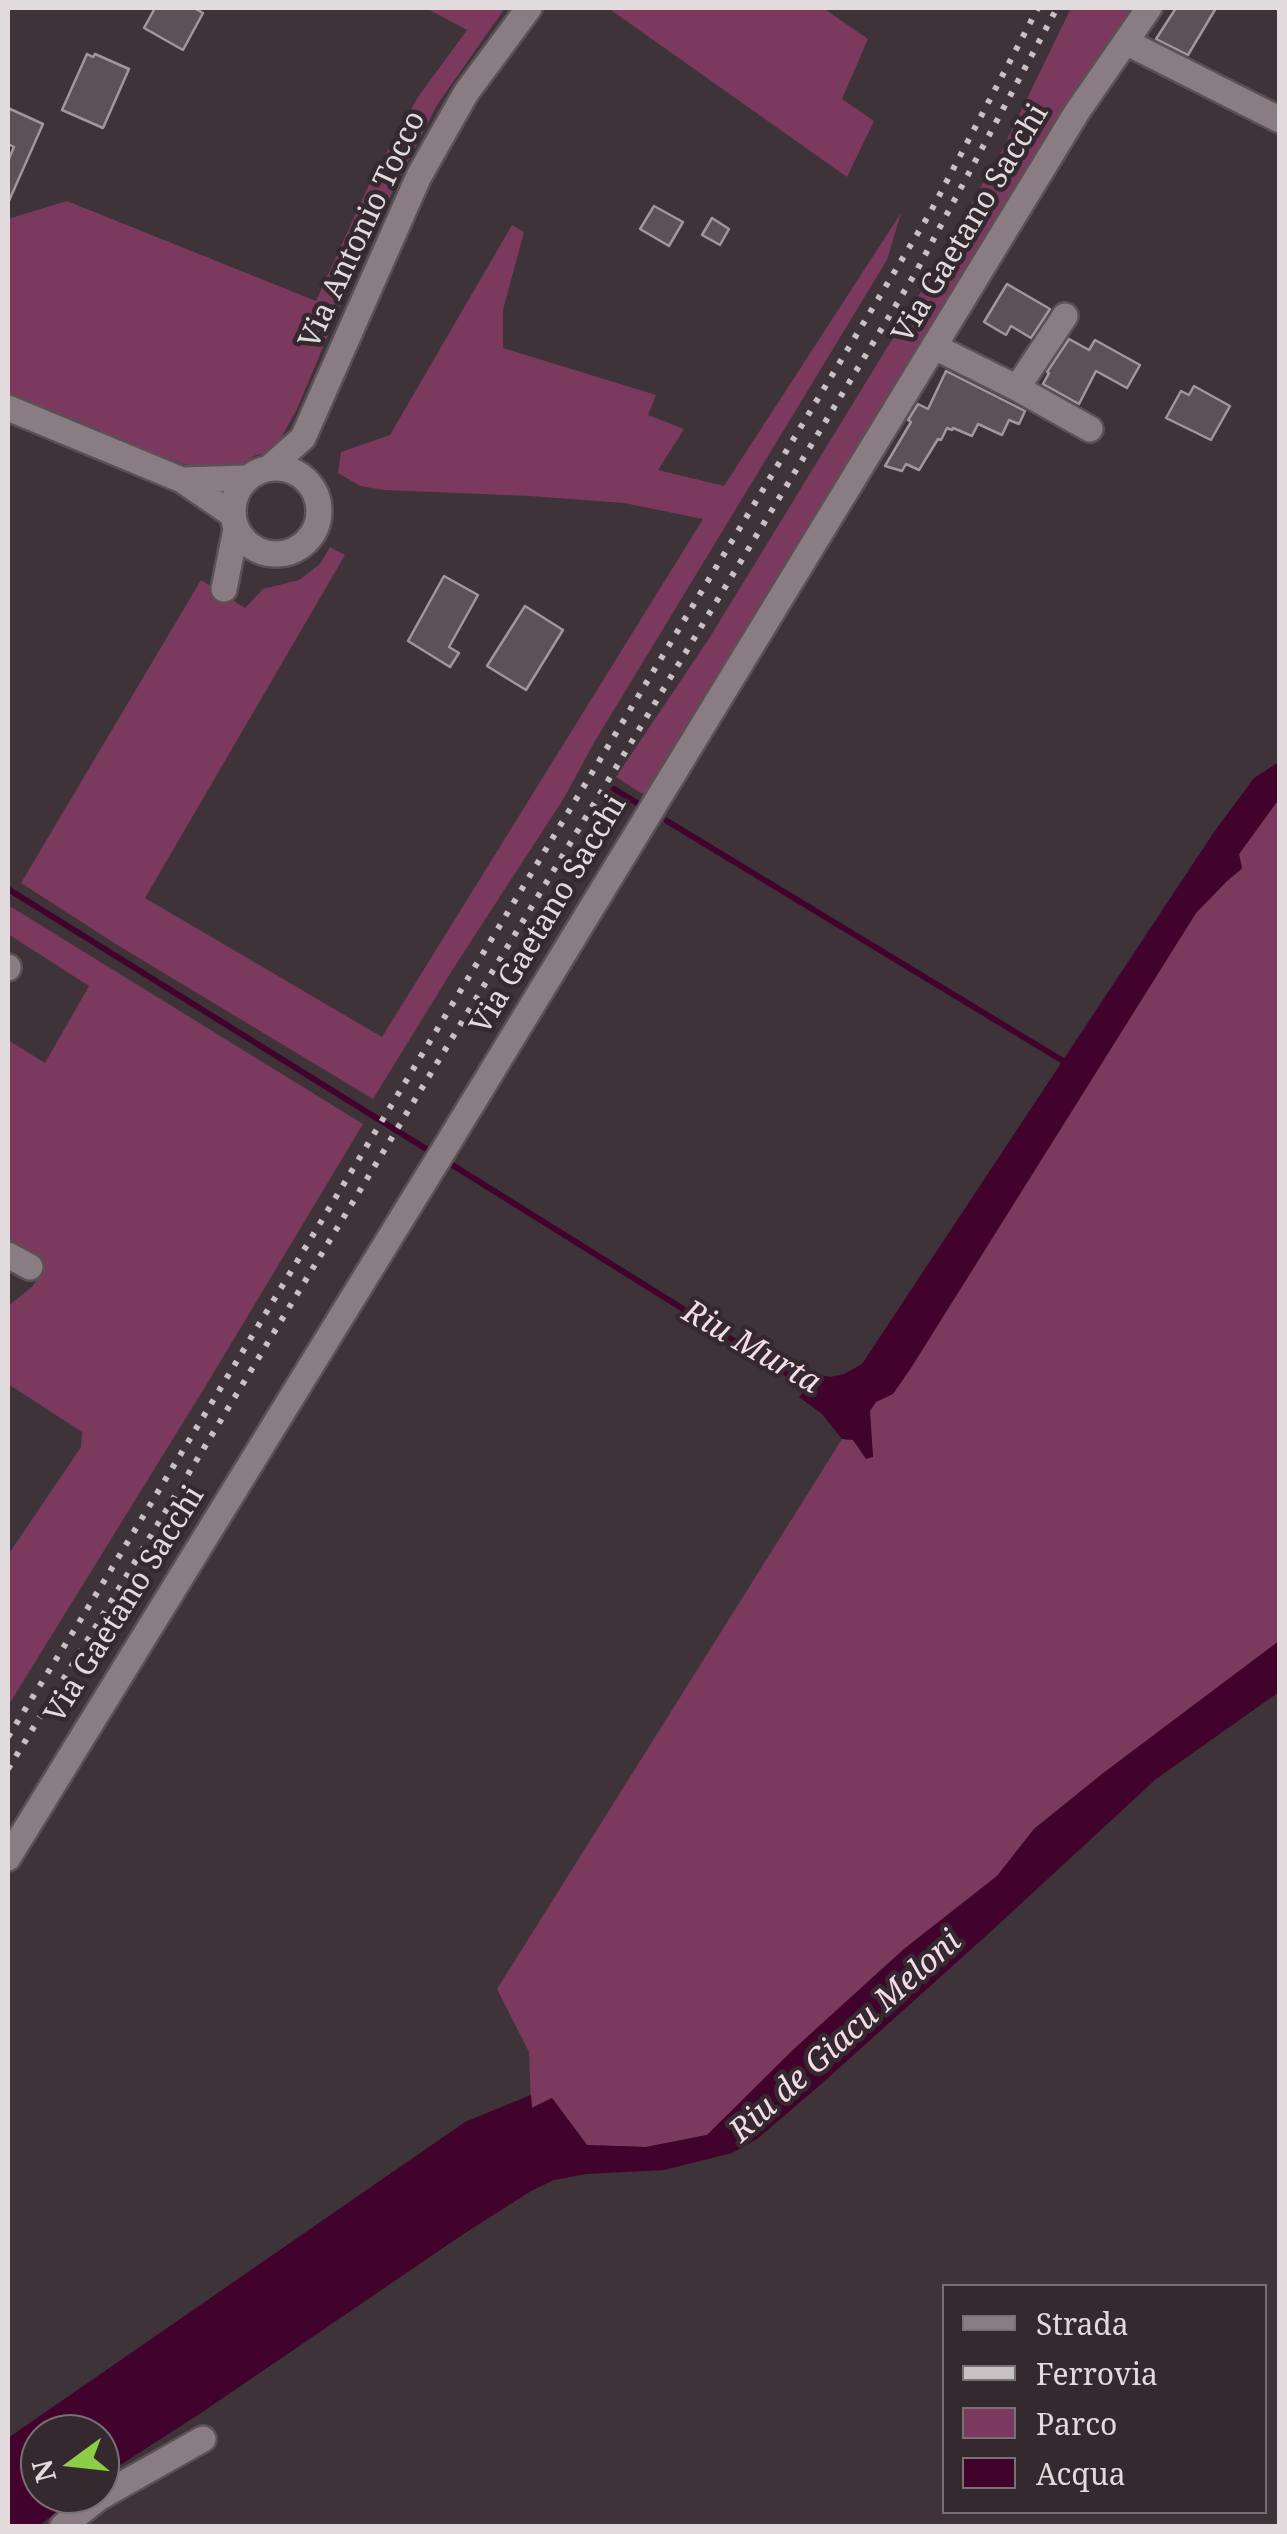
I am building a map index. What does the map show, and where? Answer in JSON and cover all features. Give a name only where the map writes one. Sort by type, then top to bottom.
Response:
[{"type":"street","name":"Via Antonio Tocco","points":[[305,478],[304,438],[419,176],[466,93],[529,8]]},
{"type":"street","name":"Via Gaetano Sacchi","points":[[8,1858],[1077,112],[1149,8]]},
{"type":"street","points":[[1126,42],[1280,120]]},
{"type":"street","points":[[1017,388],[1065,316]]},
{"type":"street","points":[[934,347],[1090,429]]},
{"type":"street","points":[[8,408],[182,480],[235,522],[244,540],[255,550],[269,554],[296,550],[315,530],[319,502],[314,489],[305,478],[282,468],[182,480]]},
{"type":"street","name":"Via Antonio Tocco","points":[[258,473],[304,438]]},
{"type":"street","points":[[258,473],[239,489],[234,502],[235,522],[224,589],[269,554]]},
{"type":"street","points":[[62,2526],[100,2497],[203,2439]]},
{"type":"green space","points":[[426,8],[505,8],[437,105],[350,283],[297,409],[271,452],[256,455],[233,470],[218,472],[183,464],[8,394],[8,217],[67,201],[316,301],[372,178],[418,97],[467,30]]},
{"type":"green space","points":[[608,8],[823,8],[868,39],[842,99],[874,121],[847,177]]},
{"type":"green space","points":[[1071,8],[1132,8],[906,366],[649,798],[616,777],[710,637],[918,297],[1002,150]]},
{"type":"green space","points":[[901,213],[887,260],[564,798],[373,1099],[21,883],[201,580],[245,608],[263,589],[299,580],[320,564],[330,547],[345,555],[145,898],[382,1037],[703,519],[624,503],[360,486],[338,473],[341,452],[390,435],[512,225],[524,232],[503,310],[503,348],[656,395],[648,415],[684,429],[658,470],[724,486]]},
{"type":"green space","points":[[1279,799],[1279,1641],[1034,1829],[997,1876],[904,1949],[707,2135],[646,2147],[587,2145],[552,2098],[531,2108],[529,2052],[497,1989],[842,1439],[853,1440],[873,1457],[869,1411],[893,1393],[1196,913],[1242,869],[1239,854]]},
{"type":"green space","points":[[8,905],[363,1124],[8,1706],[8,1555],[81,1447],[82,1432],[8,1384],[8,1306],[33,1286],[43,1266],[8,1240],[8,1040],[45,1063],[89,986],[8,934]]},
{"type":"water","points":[[1279,762],[1279,799],[1239,854],[1242,868],[1196,913],[911,1368],[893,1394],[876,1402],[870,1411],[873,1457],[866,1459],[853,1440],[842,1439],[822,1414],[799,1397],[819,1375],[844,1374],[862,1364],[1214,832],[1254,778]]},
{"type":"water","name":"Riu de Giacu Meloni","points":[[1279,1641],[1279,1692],[1156,1779],[757,2139],[732,2153],[664,2170],[586,2174],[554,2180],[531,2191],[120,2465],[120,2414],[43,2414],[465,2122],[531,2095],[532,2108],[552,2098],[587,2145],[646,2147],[707,2135],[904,1949],[997,1876],[1034,1829]]},
{"type":"water","points":[[20,2430],[20,2514],[54,2514],[39,2526],[8,2526],[8,2438]]},
{"type":"building","points":[[155,8],[194,8],[203,13],[183,50],[144,28]]},
{"type":"building","points":[[1176,8],[1216,8],[1188,55],[1156,39]]},
{"type":"building","points":[[87,54],[129,69],[103,128],[62,110]]},
{"type":"building","points":[[8,108],[43,124],[8,203],[8,161],[14,147],[8,144]]},
{"type":"building","points":[[654,206],[683,222],[669,246],[640,229]]},
{"type":"building","points":[[712,218],[729,229],[720,245],[702,235]]},
{"type":"building","points":[[1007,284],[1050,309],[1031,338],[1011,326],[1006,335],[984,322]]},
{"type":"building","points":[[1069,339],[1089,350],[1095,340],[1140,365],[1127,388],[1096,371],[1079,404],[1043,384]]},
{"type":"building","points":[[946,371],[1025,411],[1019,424],[1009,420],[1002,435],[978,424],[972,436],[947,428],[919,470],[906,464],[902,471],[885,466],[918,404],[928,409]]},
{"type":"building","points":[[1194,386],[1230,406],[1211,440],[1166,418],[1181,391],[1189,395]]},
{"type":"building","points":[[444,576],[478,595],[449,647],[459,653],[450,667],[408,641]]},
{"type":"building","points":[[525,606],[563,630],[526,690],[487,666]]},
{"type":"waterway","points":[[614,789],[637,803]]},
{"type":"waterway","points":[[667,821],[1068,1064]]},
{"type":"waterway","name":"Riu Murta","points":[[8,889],[436,1155]]},
{"type":"waterway","name":"Riu Murta","points":[[446,1161],[813,1390]]},
{"type":"railway","points":[[8,1737],[930,213],[1038,8]]},
{"type":"railway","points":[[8,1769],[916,272],[1057,8]]}]
